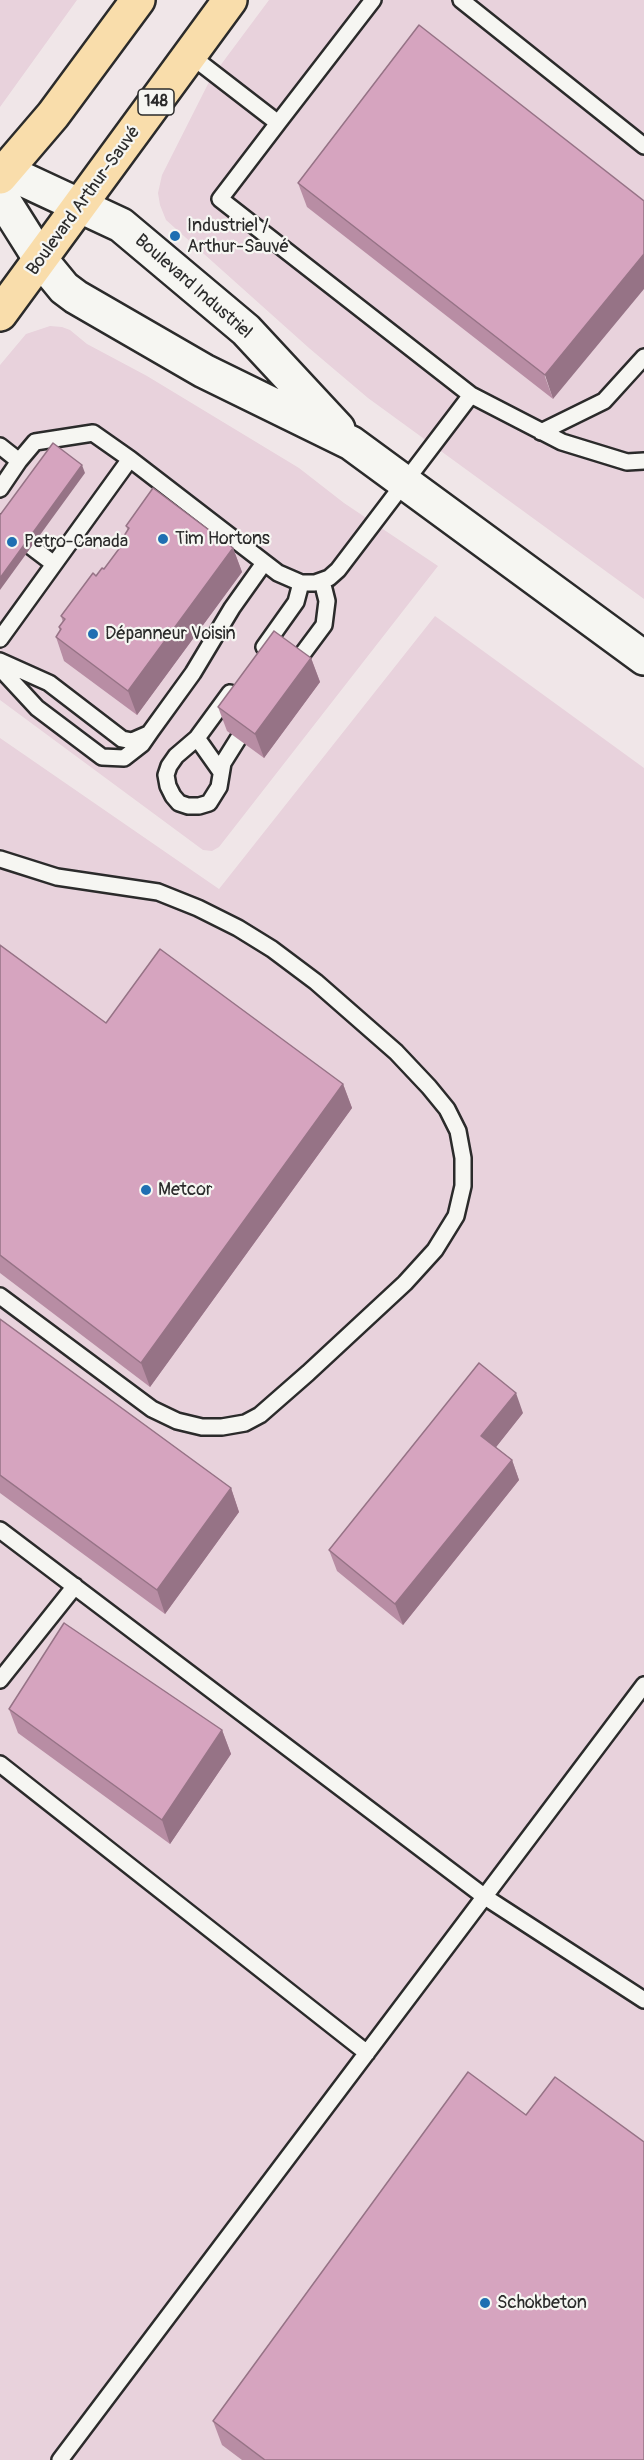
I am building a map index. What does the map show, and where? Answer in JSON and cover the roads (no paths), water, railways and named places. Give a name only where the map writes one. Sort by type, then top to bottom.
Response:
[{"type":"main road","points":[[1,178],[53,115],[138,0]]},
{"type":"main road","name":"Boulevard Arthur-Sauvé","points":[[0,314],[230,0]]},
{"type":"street","name":"Boulevard Industriel","points":[[1,178],[81,205],[122,225],[246,330],[351,443]]},
{"type":"street","name":"Boulevard Industriel","points":[[1,178],[41,260],[64,288],[204,371],[351,443],[644,658]]},
{"type":"lane","points":[[373,0],[220,199],[471,395],[562,442],[627,462],[644,461]]},
{"type":"lane","points":[[461,0],[644,146]]},
{"type":"lane","points":[[190,56],[278,123]]},
{"type":"lane","points":[[541,432],[604,401],[644,357]]},
{"type":"lane","points":[[0,489],[35,442],[93,434],[130,459],[278,573],[301,583],[315,583],[338,570],[471,395]]},
{"type":"lane","points":[[0,446],[19,461]]},
{"type":"lane","points":[[0,639],[130,459]]},
{"type":"lane","points":[[0,522],[54,564]]},
{"type":"lane","points":[[0,668],[37,708],[102,757],[123,758],[142,744],[193,673],[232,608],[264,562]]},
{"type":"lane","points":[[295,664],[324,625],[327,601],[321,580]]},
{"type":"lane","points":[[256,657],[296,602],[301,583]]},
{"type":"lane","points":[[0,661],[49,683],[122,739],[132,741],[143,738],[151,731]]},
{"type":"lane","points":[[237,684],[197,738],[169,765],[166,775],[172,796],[179,803],[188,806],[209,803],[219,787],[226,756],[238,739]]},
{"type":"lane","points":[[197,738],[221,772]]},
{"type":"lane","points":[[0,859],[57,877],[158,892],[198,908],[238,928],[272,949],[316,982],[396,1052],[447,1109],[458,1131],[463,1158],[463,1186],[456,1216],[435,1250],[412,1275],[284,1395],[260,1415],[245,1423],[222,1427],[202,1427],[177,1421],[152,1408],[0,1296]]},
{"type":"lane","points":[[0,1530],[485,1897],[644,2000]]},
{"type":"lane","points":[[0,1680],[75,1586]]},
{"type":"lane","points":[[60,2460],[644,1685]]},
{"type":"lane","points":[[0,1764],[367,2053]]},
{"type":"place","name":"Industriel / Arthur-Sauvé","points":[[175,236]]},
{"type":"place","name":"Tim Hortons","points":[[163,539]]},
{"type":"place","name":"Petro-Canada","points":[[12,542]]},
{"type":"place","name":"Dépanneur Voisin","points":[[93,634]]},
{"type":"place","name":"Metcor","points":[[146,1190]]},
{"type":"place","name":"Schokbeton","points":[[485,2303]]}]
